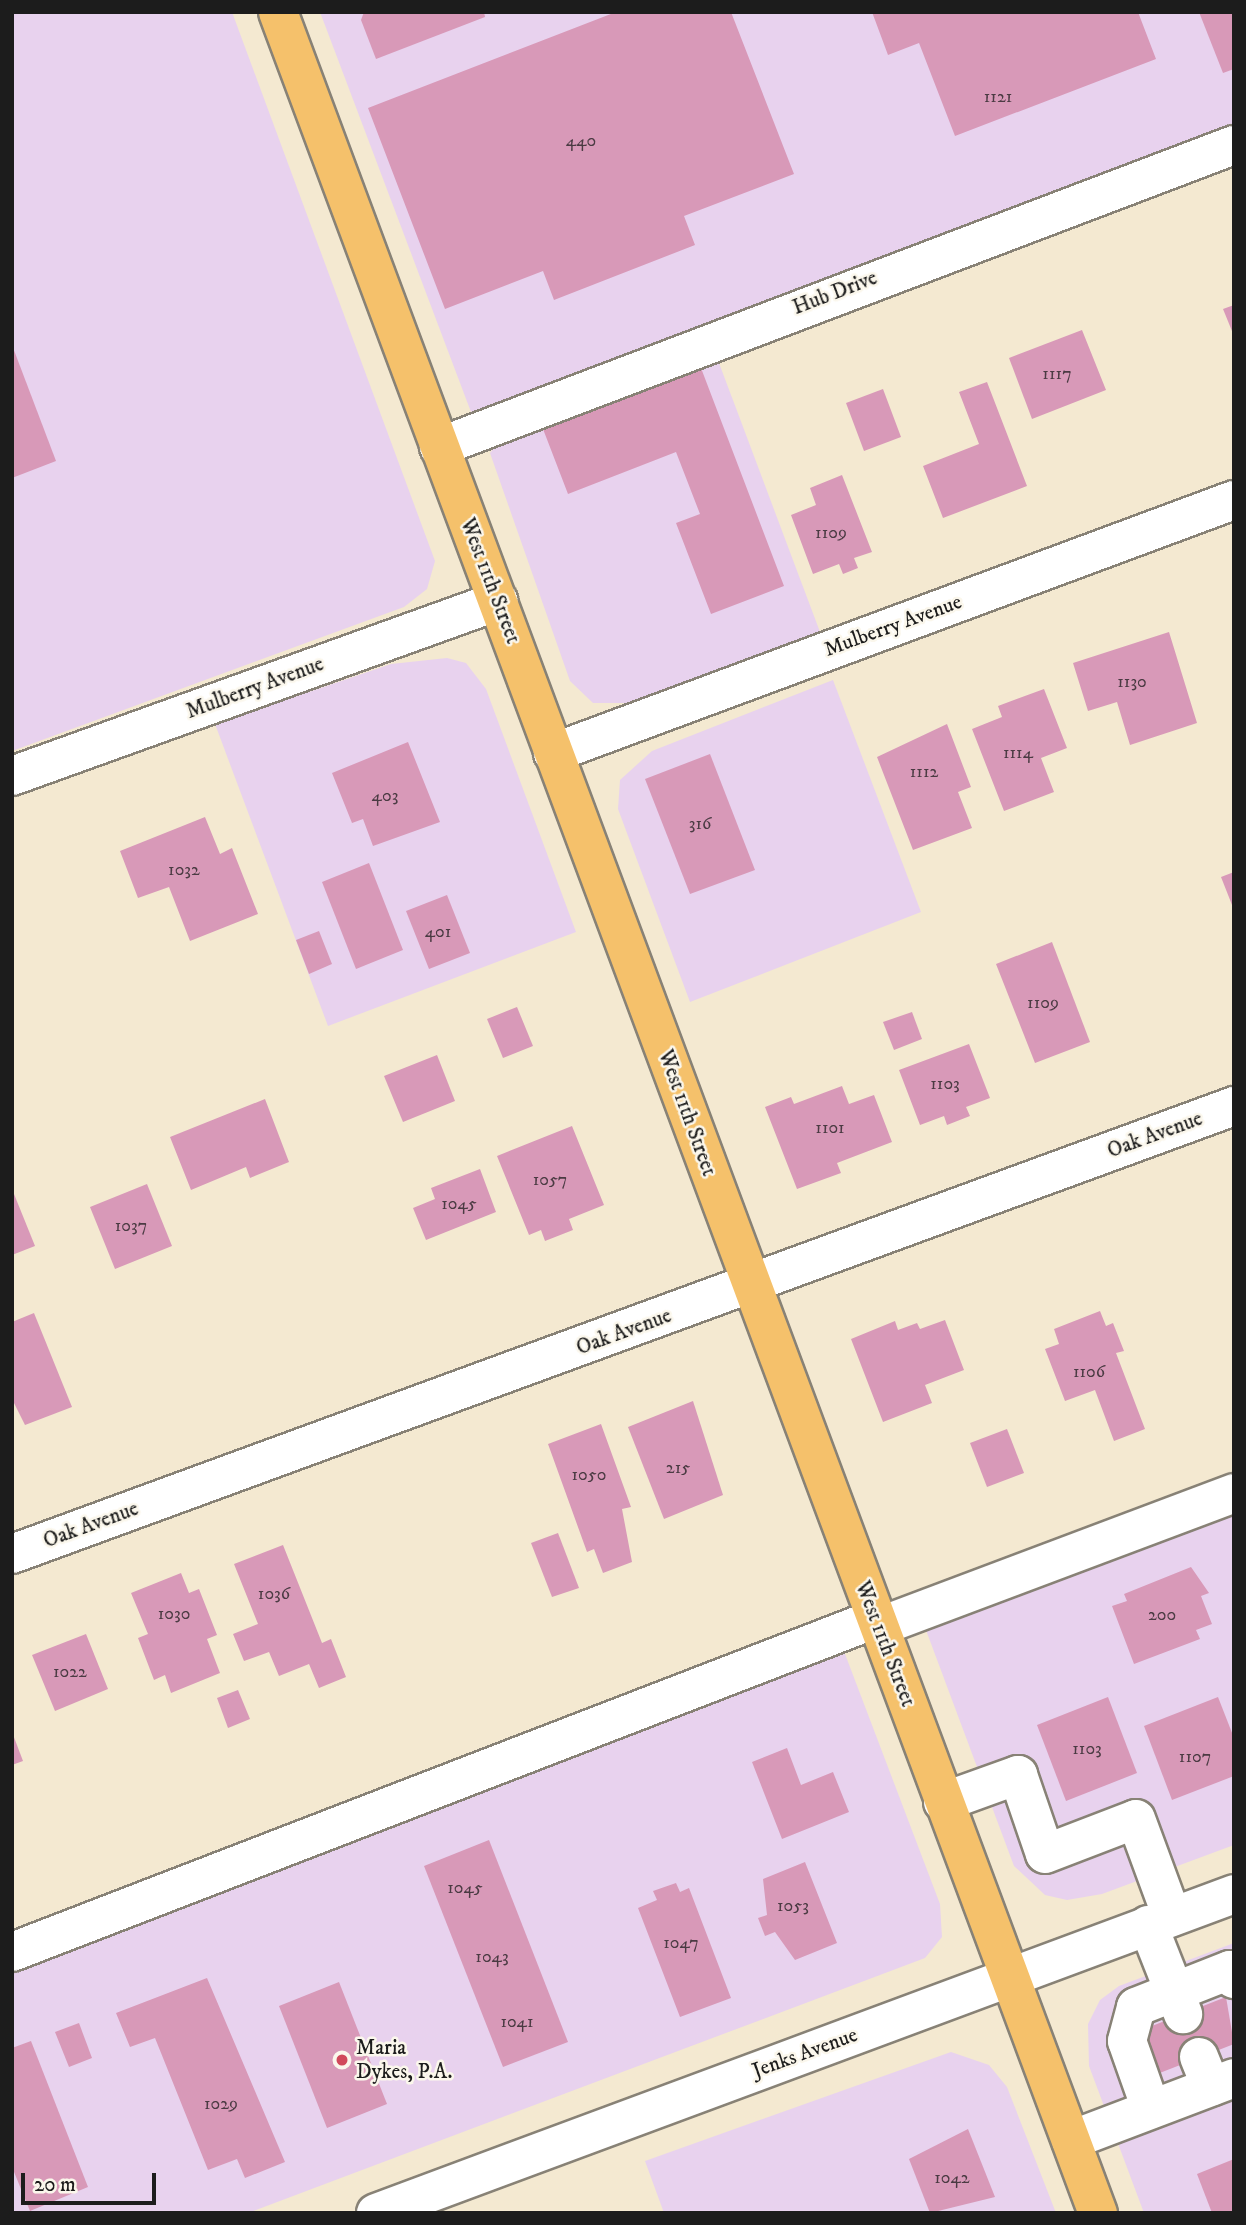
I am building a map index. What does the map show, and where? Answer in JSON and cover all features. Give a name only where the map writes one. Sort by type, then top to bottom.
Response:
[{"type":"main road","name":"West 11th Street","points":[[278,12],[1098,2213]]},
{"type":"street","name":"Hub Drive","points":[[439,447],[1234,145]]},
{"type":"street","name":"Mulberry Avenue","points":[[554,753],[1234,500]]},
{"type":"street","name":"Mulberry Avenue","points":[[12,776],[498,601]]},
{"type":"street","name":"Oak Avenue","points":[[12,1554],[1234,1106]]},
{"type":"street","points":[[12,1952],[876,1623],[1234,1493]]},
{"type":"street","points":[[943,1802],[1018,1775],[1045,1854],[1136,1819],[1178,2003]]},
{"type":"street","name":"Jenks Avenue","points":[[376,2213],[1234,1894]]},
{"type":"street","points":[[1151,2109],[1127,2041],[1136,2007],[1178,2003],[1230,1970],[1234,1979]]},
{"type":"street","points":[[1071,2140],[1151,2109],[1215,2074]]},
{"type":"shaded area","points":[[12,12],[232,12],[435,561],[427,589],[404,607],[12,751]]},
{"type":"shaded area","points":[[320,12],[1234,12],[1234,129],[471,412]]},
{"type":"shaded area","points":[[716,355],[823,640],[708,683],[626,703],[593,703],[570,681],[490,453],[498,443]]},
{"type":"shaded area","points":[[447,658],[466,663],[486,689],[576,932],[328,1026],[215,724],[391,664]]},
{"type":"shaded area","points":[[833,680],[921,912],[690,1002],[618,809],[620,780],[652,751]]},
{"type":"shaded area","points":[[1234,1478],[1234,1845],[1102,1894],[1067,1900],[1045,1895],[1014,1866],[914,1598]]},
{"type":"shaded area","points":[[834,1625],[940,1904],[942,1937],[925,1958],[248,2213],[12,2213],[12,1940]]},
{"type":"shaded area","points":[[1234,1943],[1234,2213],[1144,2213],[1089,2066],[1088,2024],[1100,2000],[1119,1986]]},
{"type":"shaded area","points":[[951,2052],[989,2065],[1007,2087],[1056,2213],[664,2213],[645,2161]]},
{"type":"building","points":[[364,12],[484,12],[485,17],[376,59],[361,20]]},
{"type":"building","points":[[616,12],[731,12],[794,174],[684,216],[695,245],[554,300],[543,271],[445,309],[368,108]]},
{"type":"building","points":[[872,12],[1138,12],[1156,59],[955,136],[919,43],[888,55]]},
{"type":"building","points":[[1199,12],[1234,12],[1234,69],[1223,73]]},
{"type":"building","points":[[1234,305],[1234,336],[1223,309]]},
{"type":"building","points":[[1082,330],[1106,390],[1032,419],[1009,358]]},
{"type":"building","points":[[12,345],[56,461],[12,478]]},
{"type":"building","points":[[701,368],[784,586],[711,614],[676,523],[700,514],[676,452],[568,494],[543,429]]},
{"type":"building","points":[[987,382],[1027,486],[943,518],[923,466],[979,444],[959,392]]},
{"type":"building","points":[[883,389],[901,437],[864,451],[846,403]]},
{"type":"building","points":[[842,475],[872,552],[854,558],[858,568],[843,574],[839,564],[813,574],[791,515],[816,505],[810,488]]},
{"type":"building","points":[[1169,632],[1197,723],[1130,745],[1117,702],[1088,711],[1073,663]]},
{"type":"building","points":[[1044,689],[1067,748],[1041,758],[1054,792],[1004,811],[972,729],[1002,717],[998,706]]},
{"type":"building","points":[[947,724],[971,787],[958,792],[972,828],[913,850],[877,757]]},
{"type":"building","points":[[408,742],[440,822],[373,846],[363,819],[352,823],[332,773]]},
{"type":"building","points":[[710,754],[755,870],[690,894],[645,779]]},
{"type":"building","points":[[205,817],[220,854],[232,848],[258,914],[190,941],[169,887],[138,898],[120,851]]},
{"type":"building","points":[[369,863],[403,950],[356,969],[322,882]]},
{"type":"building","points":[[1234,872],[1234,910],[1221,877]]},
{"type":"building","points":[[447,895],[470,953],[429,969],[406,911]]},
{"type":"building","points":[[319,931],[332,964],[309,974],[296,940]]},
{"type":"building","points":[[1052,942],[1090,1042],[1035,1063],[996,964]]},
{"type":"building","points":[[517,1007],[533,1046],[503,1058],[487,1019]]},
{"type":"building","points":[[912,1012],[922,1039],[894,1050],[883,1022]]},
{"type":"building","points":[[969,1044],[990,1098],[966,1107],[970,1116],[947,1125],[944,1116],[920,1125],[899,1070]]},
{"type":"building","points":[[437,1055],[455,1101],[403,1122],[384,1076]]},
{"type":"building","points":[[842,1086],[849,1104],[874,1095],[892,1142],[837,1163],[841,1173],[797,1189],[765,1107],[791,1097],[794,1104]]},
{"type":"building","points":[[265,1099],[289,1162],[250,1178],[246,1167],[191,1190],[170,1137]]},
{"type":"building","points":[[572,1126],[604,1205],[569,1219],[573,1230],[545,1241],[541,1230],[529,1235],[497,1156]]},
{"type":"building","points":[[480,1169],[496,1212],[426,1240],[413,1208],[435,1199],[431,1188]]},
{"type":"building","points":[[147,1184],[172,1246],[115,1269],[90,1207]]},
{"type":"building","points":[[12,1189],[35,1246],[12,1255]]},
{"type":"building","points":[[1100,1311],[1106,1326],[1113,1323],[1124,1351],[1116,1353],[1145,1429],[1114,1441],[1095,1390],[1065,1401],[1045,1349],[1059,1344],[1054,1329]]},
{"type":"building","points":[[34,1313],[72,1407],[25,1425],[12,1399],[12,1322]]},
{"type":"building","points":[[945,1320],[964,1370],[925,1385],[932,1403],[883,1422],[851,1339],[895,1321],[898,1330],[917,1323],[920,1329]]},
{"type":"building","points":[[693,1401],[723,1495],[664,1519],[628,1427]]},
{"type":"building","points":[[601,1424],[631,1507],[622,1509],[632,1562],[603,1573],[594,1549],[587,1552],[548,1444]]},
{"type":"building","points":[[1007,1429],[1024,1473],[987,1487],[970,1443]]},
{"type":"building","points":[[558,1533],[579,1588],[552,1597],[531,1543]]},
{"type":"building","points":[[283,1545],[322,1643],[331,1639],[346,1677],[319,1688],[309,1664],[279,1676],[269,1652],[244,1661],[233,1634],[258,1624],[234,1564]]},
{"type":"building","points":[[1191,1567],[1209,1593],[1201,1596],[1212,1624],[1196,1630],[1200,1639],[1134,1664],[1112,1606],[1127,1601],[1124,1594]]},
{"type":"building","points":[[181,1573],[189,1593],[199,1589],[217,1635],[207,1639],[220,1673],[171,1693],[165,1675],[154,1680],[138,1638],[148,1634],[131,1593]]},
{"type":"building","points":[[86,1634],[108,1689],[55,1711],[32,1655]]},
{"type":"building","points":[[238,1690],[250,1719],[228,1728],[217,1698]]},
{"type":"building","points":[[1108,1697],[1137,1773],[1066,1801],[1037,1725]]},
{"type":"building","points":[[1218,1697],[1234,1738],[1234,1776],[1172,1800],[1144,1726]]},
{"type":"building","points":[[12,1732],[23,1761],[12,1765]]},
{"type":"building","points":[[787,1748],[801,1785],[833,1772],[849,1812],[782,1839],[752,1762]]},
{"type":"building","points":[[489,1840],[568,2042],[503,2067],[424,1866]]},
{"type":"building","points":[[805,1862],[837,1943],[795,1960],[775,1932],[765,1936],[758,1918],[767,1915],[763,1879]]},
{"type":"building","points":[[676,1883],[680,1892],[689,1888],[731,1998],[680,2017],[638,1908],[657,1900],[653,1891]]},
{"type":"building","points":[[207,1978],[285,2162],[245,2178],[237,2159],[208,2170],[155,2038],[130,2047],[116,2013]]},
{"type":"building","points":[[339,1982],[387,2104],[327,2128],[279,2006]]},
{"type":"building","points":[[1226,1997],[1234,2044],[1152,2076],[1134,2033]]},
{"type":"building","points":[[79,2023],[92,2058],[69,2067],[55,2032]]},
{"type":"building","points":[[31,2041],[88,2187],[30,2211],[12,2167],[12,2048]]},
{"type":"building","points":[[968,2129],[995,2197],[930,2213],[909,2159]]},
{"type":"building","points":[[1234,2159],[1234,2213],[1212,2213],[1197,2174]]},
{"type":"place","name":"Maria Dykes, P.A.","points":[[342,2060]]}]
